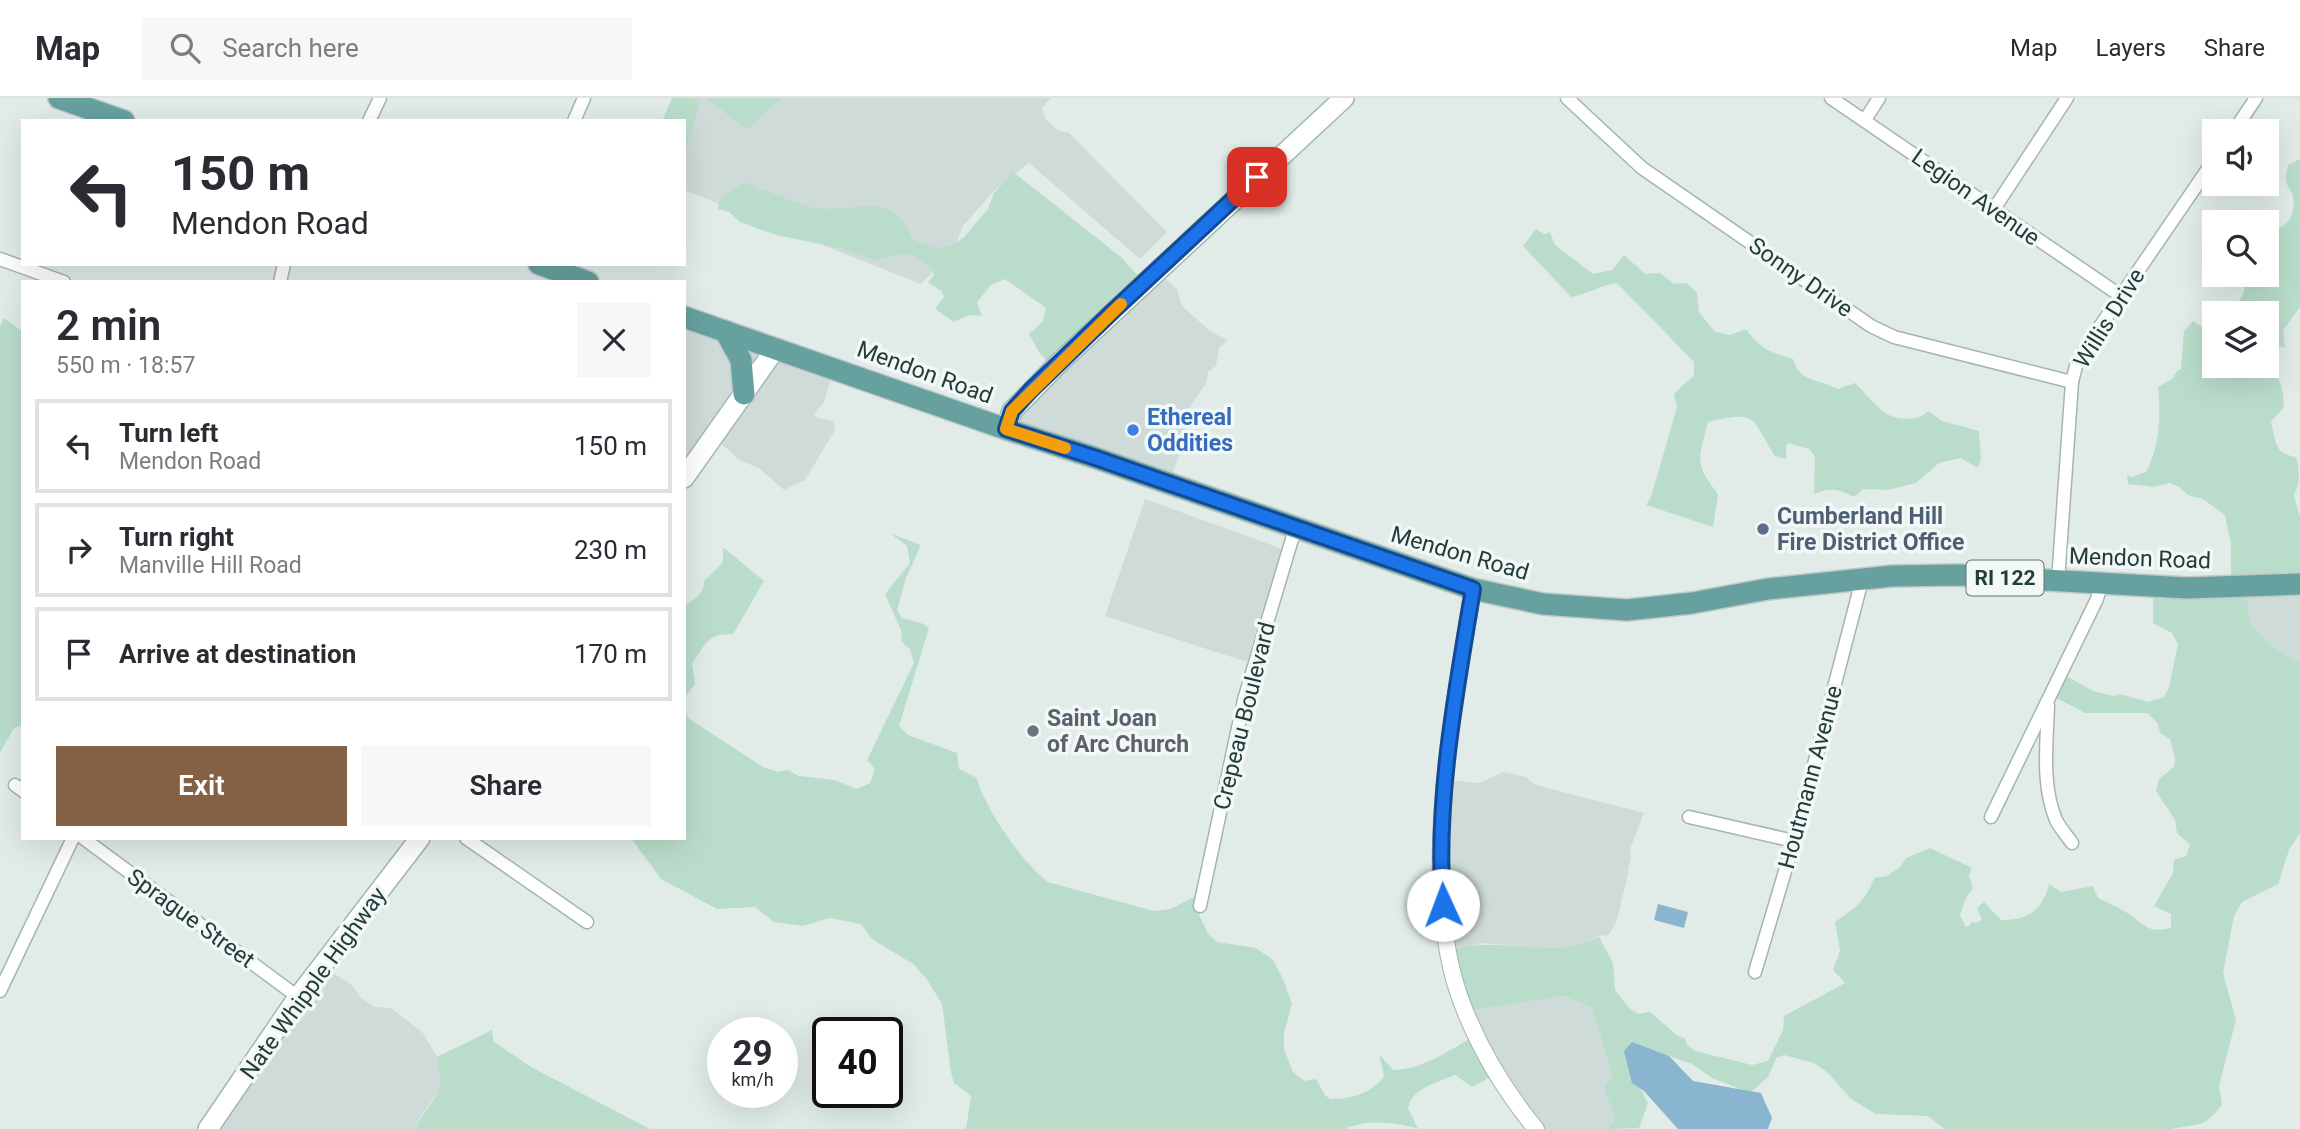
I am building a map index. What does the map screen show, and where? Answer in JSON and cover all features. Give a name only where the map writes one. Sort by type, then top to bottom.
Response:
[{"type":"main road","points":[[59,98],[118,119]]},
{"type":"main road","points":[[1006,429],[1012,411],[1061,361],[1344,98]]},
{"type":"main road","points":[[545,266],[583,280]]},
{"type":"main road","name":"Mendon Road","points":[[686,318],[1473,589],[1543,604],[1627,610],[1692,603],[1768,589],[1892,576],[1958,575],[2187,588],[2300,584]]},
{"type":"main road","points":[[725,331],[741,360],[744,394]]},
{"type":"main road","points":[[686,475],[776,348]]},
{"type":"main road","name":"Nate Whipple Highway","points":[[208,1129],[298,998],[418,840]]},
{"type":"street","points":[[370,119],[380,98]]},
{"type":"street","points":[[575,119],[584,98]]},
{"type":"street","name":"Sonny Drive","points":[[1567,98],[1642,168],[1871,326],[1894,337],[2072,382]]},
{"type":"street","name":"Legion Avenue","points":[[1831,98],[2121,296]]},
{"type":"street","points":[[1865,120],[1880,98]]},
{"type":"street","points":[[1994,209],[2067,98]]},
{"type":"street","points":[[2242,119],[2256,98]]},
{"type":"street","name":"Willis Drive","points":[[2058,581],[2072,382],[2076,366],[2086,347],[2202,178]]},
{"type":"street","points":[[0,259],[58,280]]},
{"type":"street","name":"Crepeau Boulevard","points":[[1200,905],[1244,700],[1295,528]]},
{"type":"street","name":"Houtmann Avenue","points":[[1755,972],[1794,841],[1862,580]]},
{"type":"street","points":[[1991,817],[2049,701],[2101,585]]},
{"type":"street","points":[[1473,589],[1447,765],[1441,846],[1444,923],[1459,995],[1473,1027],[1488,1058],[1536,1129]]},
{"type":"street","points":[[2049,701],[2046,762],[2050,796],[2056,821],[2072,843]]},
{"type":"street","points":[[1689,817],[1794,841]]},
{"type":"street","points":[[0,991],[72,840]]},
{"type":"street","name":"Sprague Street","points":[[86,840],[298,998]]},
{"type":"street","points":[[469,840],[587,922]]},
{"type":"shaded area","points":[[690,98],[1051,98],[1042,108],[1045,118],[1057,130],[1069,133],[1167,232],[1140,259],[1029,163],[997,188],[963,226],[945,259],[921,284],[686,191],[686,119],[677,119]]},
{"type":"shaded area","points":[[1154,269],[1177,289],[1182,306],[1211,332],[1228,340],[1219,348],[1216,366],[1208,372],[1207,382],[1186,412],[1188,434],[1169,481],[1002,423]]},
{"type":"shaded area","points":[[686,314],[835,366],[824,402],[814,415],[833,421],[835,430],[805,480],[784,490],[759,468],[739,460],[713,436],[686,470]]},
{"type":"shaded area","points":[[1145,499],[1285,550],[1247,662],[1105,616]]},
{"type":"shaded area","points":[[2300,580],[2300,663],[2269,644],[2250,623],[2246,586]]},
{"type":"shaded area","points":[[1503,772],[1526,777],[1543,787],[1644,813],[1630,849],[1627,878],[1617,920],[1609,935],[1599,936],[1583,945],[1548,949],[1483,943],[1451,950],[1442,885],[1448,780],[1480,783]]},
{"type":"shaded area","points":[[328,970],[352,985],[361,998],[375,1007],[391,1008],[423,1033],[437,1057],[440,1074],[437,1093],[421,1116],[416,1129],[203,1129]]},
{"type":"shaded area","points":[[1564,996],[1592,1008],[1612,1075],[1616,1118],[1609,1129],[1536,1129],[1468,1011]]},
{"type":"green space","points":[[672,98],[696,98],[699,107],[686,149],[686,119],[663,119]]},
{"type":"green space","points":[[706,98],[781,98],[746,129]]},
{"type":"green space","points":[[2300,159],[2300,307],[2283,330],[2285,348],[2279,346],[2279,301],[2239,301],[2245,287],[2279,287],[2279,228],[2288,221],[2294,204],[2286,179],[2288,165]]},
{"type":"green space","points":[[1013,172],[1121,257],[1140,278],[1049,364],[1029,334],[1043,321],[1046,308],[1005,279],[991,285],[977,302],[982,316],[969,315],[954,322],[935,309],[944,297],[941,291],[928,282],[934,275],[930,266],[913,255],[901,254],[875,260],[839,248],[776,235],[740,222],[729,212],[718,209],[724,196],[744,182],[810,207],[882,208],[894,213],[904,223],[913,240],[934,248],[951,246],[964,237],[988,209],[994,193]]},
{"type":"green space","points":[[1536,229],[1544,234],[1550,232],[1555,245],[1593,274],[1612,270],[1624,255],[1645,274],[1660,273],[1674,284],[1687,283],[1697,293],[1699,312],[1715,332],[1730,335],[1746,329],[1766,349],[1793,359],[1805,377],[1838,389],[1855,383],[1878,407],[1892,416],[1914,418],[1928,411],[1942,421],[1979,431],[1981,458],[1978,468],[1961,458],[1939,463],[1916,483],[1888,490],[1863,489],[1854,497],[1834,490],[1814,494],[1815,456],[1809,449],[1789,443],[1786,446],[1786,459],[1775,456],[1751,420],[1744,417],[1724,418],[1708,422],[1700,460],[1705,475],[1718,494],[1713,527],[1646,505],[1651,497],[1677,407],[1674,394],[1694,375],[1694,362],[1617,283],[1571,297],[1523,246]]},
{"type":"green space","points":[[4,318],[21,331],[21,726],[14,728],[0,753],[0,326]]},
{"type":"green space","points":[[2193,321],[2202,327],[2202,378],[2278,378],[2284,407],[2271,422],[2275,441],[2280,450],[2296,457],[2299,476],[2294,495],[2300,518],[2300,580],[2246,586],[2250,623],[2269,644],[2300,663],[2300,833],[2289,850],[2278,884],[2242,902],[2234,916],[2223,973],[2236,1020],[2219,1086],[2222,1105],[2210,1118],[2200,1124],[2171,1129],[1945,1129],[1928,1116],[1876,1114],[1851,1099],[1828,1073],[1814,1063],[1784,1055],[1776,1058],[1768,1077],[1750,1093],[1712,1078],[1692,1064],[1655,1051],[1632,1073],[1648,1103],[1639,1128],[1609,1129],[1616,1118],[1604,1089],[1612,1075],[1592,1008],[1564,996],[1468,1011],[1451,950],[1488,945],[1563,947],[1599,937],[1613,963],[1615,990],[1628,1007],[1638,1014],[1650,1012],[1678,1036],[1685,1038],[1687,1045],[1695,1051],[1752,1065],[1768,1061],[1783,1030],[1784,1016],[1845,983],[1833,970],[1840,951],[1835,922],[1859,903],[1874,878],[1887,876],[1900,867],[1906,858],[1930,848],[1972,868],[1969,875],[1973,888],[1960,915],[1966,927],[1971,925],[1971,922],[1982,920],[1977,908],[1984,902],[2001,920],[2026,916],[2038,907],[2049,884],[2061,892],[2093,886],[2098,898],[2148,928],[2171,928],[2171,914],[2154,906],[2173,873],[2174,860],[2186,856],[2190,845],[2177,833],[2175,820],[2156,791],[2159,779],[2174,767],[2175,758],[2170,739],[2160,733],[2158,724],[2148,713],[2085,713],[2049,694],[2061,673],[2093,691],[2114,696],[2120,694],[2148,702],[2164,697],[2169,687],[2178,644],[2172,633],[2153,623],[2153,586],[2231,583],[2231,544],[2225,515],[2203,499],[2188,495],[2169,483],[2154,487],[2128,484],[2127,475],[2132,477],[2146,472],[2151,462],[2158,431],[2158,387],[2172,379],[2181,369],[2184,331]]},
{"type":"green space","points":[[891,534],[921,545],[906,578],[897,610],[902,618],[929,628],[899,726],[908,735],[957,753],[959,769],[977,778],[996,819],[1027,862],[1048,882],[1154,911],[1171,909],[1203,892],[1199,915],[1209,935],[1217,942],[1256,948],[1273,960],[1292,1004],[1284,1033],[1284,1049],[1293,1072],[1304,1081],[1316,1079],[1330,1099],[1360,1094],[1379,1082],[1384,1076],[1379,1054],[1393,1070],[1404,1069],[1436,1058],[1476,1035],[1498,1073],[1472,1087],[1455,1075],[1420,1090],[1408,1108],[1418,1129],[1381,1123],[1362,1124],[1345,1129],[966,1129],[971,1096],[954,1083],[942,1004],[926,978],[913,964],[872,939],[861,924],[829,918],[803,926],[774,922],[755,907],[717,909],[661,879],[632,840],[686,840],[686,712],[688,718],[763,767],[778,772],[788,770],[799,776],[834,780],[857,789],[870,783],[875,769],[867,760],[914,663],[910,649],[902,642],[901,630],[885,594],[910,563],[907,546]]},
{"type":"green space","points":[[723,547],[764,581],[733,634],[712,638],[700,651],[692,664],[695,684],[686,696],[686,605],[698,596],[704,581],[723,562]]},
{"type":"green space","points":[[492,1030],[494,1042],[531,1067],[650,1129],[416,1129],[438,1089],[437,1057]]},
{"type":"water","points":[[1658,904],[1688,912],[1684,928],[1654,920]]},
{"type":"water","points":[[1632,1042],[1669,1056],[1693,1081],[1761,1093],[1772,1118],[1768,1129],[1678,1129],[1644,1091],[1632,1083],[1624,1051]]},
{"type":"slow traffic","points":[[1065,448],[1006,429],[1012,411],[1121,304]]},
{"type":"place","name":"Ethereal Oddities","points":[[1133,430]]},
{"type":"place","name":"Cumberland Hill Fire District Office","points":[[1763,529]]},
{"type":"place","name":"Saint Joan of Arc Church","points":[[1033,731]]},
{"type":"route","points":[[1257,177],[1031,390],[1012,411],[1006,429],[1473,589],[1447,765],[1441,846],[1443,905]]}]
